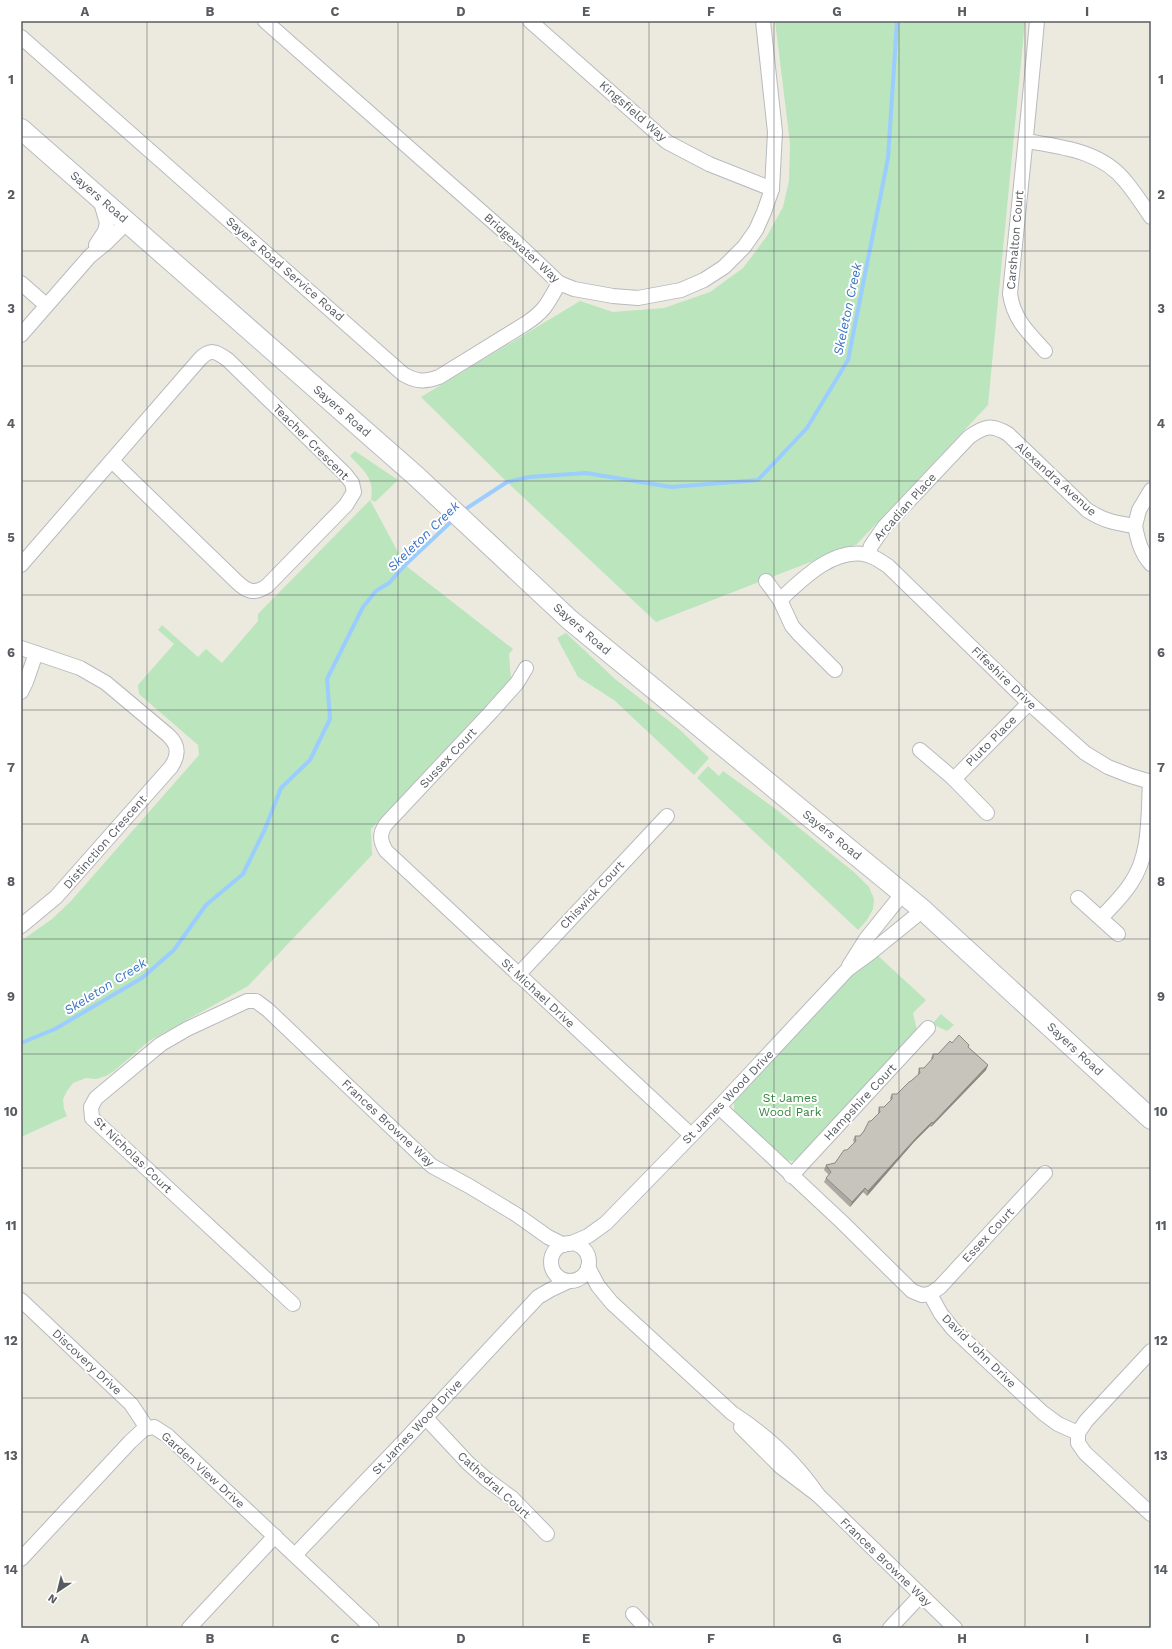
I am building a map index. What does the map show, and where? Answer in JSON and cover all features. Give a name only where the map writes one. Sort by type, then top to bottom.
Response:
[{"type":"main road","name":"Sayers Road","points":[[21,129],[416,476],[570,620],[923,910],[1151,1119]]},
{"type":"street","name":"Bridgewater Way","points":[[265,21],[516,242],[559,283],[574,289],[613,296],[638,298],[681,290],[704,280],[724,267],[744,247],[756,230],[772,188],[775,132],[763,21]]},
{"type":"street","name":"Kingsfield Way","points":[[530,21],[667,142],[709,164],[772,188]]},
{"type":"street","name":"Carshalton Court","points":[[1037,21],[1010,294],[1012,306],[1017,318],[1045,350]]},
{"type":"street","name":"Sayers Road Service Road","points":[[21,37],[403,374],[411,379],[423,382],[439,376],[539,316],[559,283]]},
{"type":"street","points":[[1026,141],[1068,148],[1103,162],[1126,181],[1151,217]]},
{"type":"street","points":[[90,256],[106,227],[105,215],[100,199]]},
{"type":"street","points":[[21,335],[90,256],[106,243],[127,222]]},
{"type":"street","points":[[21,283],[46,305]]},
{"type":"street","name":"Teacher Crescent","points":[[21,565],[198,360],[205,354],[213,352],[220,354],[228,360],[345,474],[352,483],[354,492],[346,505],[267,586],[258,591],[250,591],[236,581],[112,461]]},
{"type":"street","name":"Alexandra Avenue","points":[[987,427],[997,428],[1008,434],[1087,510],[1101,519],[1114,523],[1135,526]]},
{"type":"street","name":"Arcadian Place","points":[[780,600],[809,573],[833,559],[860,553],[868,555],[871,546],[884,527],[969,436],[987,427]]},
{"type":"street","points":[[1151,490],[1139,510],[1135,526],[1139,546],[1144,556],[1151,564]]},
{"type":"street","name":"Fifeshire Drive","points":[[868,555],[888,566],[1030,703],[1085,753],[1108,766],[1131,776],[1151,782]]},
{"type":"street","points":[[766,581],[780,600],[792,626],[835,670]]},
{"type":"street","points":[[21,648],[36,653],[21,692]]},
{"type":"street","name":"Distinction Crescent","points":[[21,926],[45,908],[68,885],[171,767],[175,761],[177,750],[176,744],[168,735],[106,683],[80,668],[36,653]]},
{"type":"street","name":"Sussex Court","points":[[386,851],[381,838],[381,831],[386,824],[492,711],[517,683],[526,668]]},
{"type":"street","name":"Pluto Place","points":[[954,779],[1030,703]]},
{"type":"street","points":[[920,750],[954,779],[987,813]]},
{"type":"street","points":[[1101,918],[1131,884],[1140,868],[1146,844],[1151,782]]},
{"type":"street","name":"Chiswick Court","points":[[518,975],[667,816]]},
{"type":"street","name":"St Michael Drive","points":[[386,851],[691,1135]]},
{"type":"street","name":"St James Wood Drive","points":[[848,969],[857,952],[903,893]]},
{"type":"street","points":[[1078,898],[1118,934]]},
{"type":"street","name":"St James Wood Drive","points":[[566,1244],[588,1236],[606,1223],[719,1107],[848,969],[923,910]]},
{"type":"street","name":"St Nicholas Court","points":[[256,1001],[247,1001],[188,1029],[161,1044],[96,1098],[92,1107],[91,1115],[94,1120],[293,1304]]},
{"type":"street","name":"Frances Browne Way","points":[[256,1001],[268,1010],[432,1166],[517,1215],[533,1228],[544,1242],[552,1262]]},
{"type":"street","name":"Hampshire Court","points":[[791,1176],[928,1028]]},
{"type":"street","points":[[719,1107],[791,1176],[842,1222],[912,1291],[922,1294],[930,1294]]},
{"type":"street","name":"Essex Court","points":[[930,1294],[940,1287],[1045,1173]]},
{"type":"street","name":"St James Wood Drive","points":[[589,1265],[595,1242],[606,1223]]},
{"type":"street","name":"Frances Browne Way","points":[[533,1228],[566,1244]]},
{"type":"street","points":[[566,1244],[583,1248],[586,1252],[589,1265],[583,1276],[571,1281],[559,1277],[556,1274],[552,1262],[556,1250],[566,1244]]},
{"type":"street","name":"St James Wood Drive","points":[[538,1297],[552,1262]]},
{"type":"street","name":"Frances Browne Way","points":[[589,1265],[598,1286],[612,1303],[732,1413],[741,1427],[776,1463],[818,1495],[920,1596],[955,1628]]},
{"type":"street","name":"St James Wood Drive","points":[[295,1555],[426,1418],[538,1297],[571,1281]]},
{"type":"street","name":"Frances Browne Way","points":[[571,1281],[585,1286],[612,1303]]},
{"type":"street","name":"David John Drive","points":[[930,1294],[946,1321],[970,1346],[1043,1413],[1058,1424],[1078,1433]]},
{"type":"street","name":"Discovery Drive","points":[[21,1300],[131,1404],[147,1428]]},
{"type":"street","points":[[1151,1352],[1086,1422],[1078,1433],[1078,1443],[1085,1453],[1151,1514]]},
{"type":"street","name":"Cathedral Court","points":[[426,1418],[468,1463],[486,1479],[512,1498],[547,1534]]},
{"type":"street","name":"Garden View Drive","points":[[21,1559],[130,1442],[147,1428],[154,1427],[168,1436],[372,1628]]},
{"type":"street","points":[[190,1628],[275,1536]]},
{"type":"street","points":[[890,1628],[920,1596]]},
{"type":"street","points":[[633,1614],[646,1628]]},
{"type":"green space","points":[[775,21],[1025,21],[988,405],[857,544],[656,622],[507,482],[421,397],[580,301],[613,312],[664,308],[710,292],[743,268],[767,236],[783,207],[789,181],[790,143]]},
{"type":"green space","points":[[355,451],[398,480],[375,502],[371,500],[372,492],[370,480],[350,456]]},
{"type":"green space","points":[[370,500],[405,565],[513,649],[509,654],[511,679],[371,829],[372,855],[248,986],[149,1041],[106,1076],[96,1079],[86,1078],[73,1083],[63,1099],[64,1109],[67,1116],[21,1137],[21,941],[52,919],[71,901],[199,755],[198,745],[139,694],[138,685],[174,644],[158,630],[162,625],[198,657],[206,649],[222,663],[258,621],[258,614]]},
{"type":"green space","points":[[566,633],[615,679],[679,729],[709,758],[694,775],[614,700],[578,677],[557,638]]},
{"type":"green space","points":[[708,766],[719,776],[723,771],[777,810],[855,873],[869,887],[874,899],[873,909],[867,920],[858,930],[697,778]]},
{"type":"green space","name":"St James Wood Park","points":[[875,953],[926,1000],[913,1013],[917,1030],[798,1159],[792,1161],[786,1160],[734,1112],[734,1101]]},
{"type":"green space","points":[[941,1014],[954,1025],[947,1031],[932,1024]]},
{"type":"building","points":[[959,1035],[969,1045],[968,1047],[988,1065],[933,1123],[932,1122],[916,1138],[868,1191],[865,1188],[852,1202],[826,1178],[831,1172],[826,1165],[835,1163],[844,1150],[847,1150],[856,1141],[855,1136],[860,1136],[869,1121],[871,1121],[880,1112],[879,1107],[884,1107],[892,1099],[892,1094],[897,1094],[920,1073],[919,1068],[924,1068],[933,1058],[933,1054],[938,1054],[950,1041],[952,1043]]},
{"type":"waterway","name":"Skeleton Creek","points":[[461,512],[507,482],[529,477],[586,473],[671,487],[758,480],[807,428],[848,360],[888,158],[897,21]]},
{"type":"waterway","name":"Skeleton Creek","points":[[21,1043],[55,1029],[142,978],[174,950],[206,905],[243,874],[265,829],[281,788],[310,760],[330,719],[327,679],[363,607],[376,591],[389,583],[405,565],[454,519]]}]
